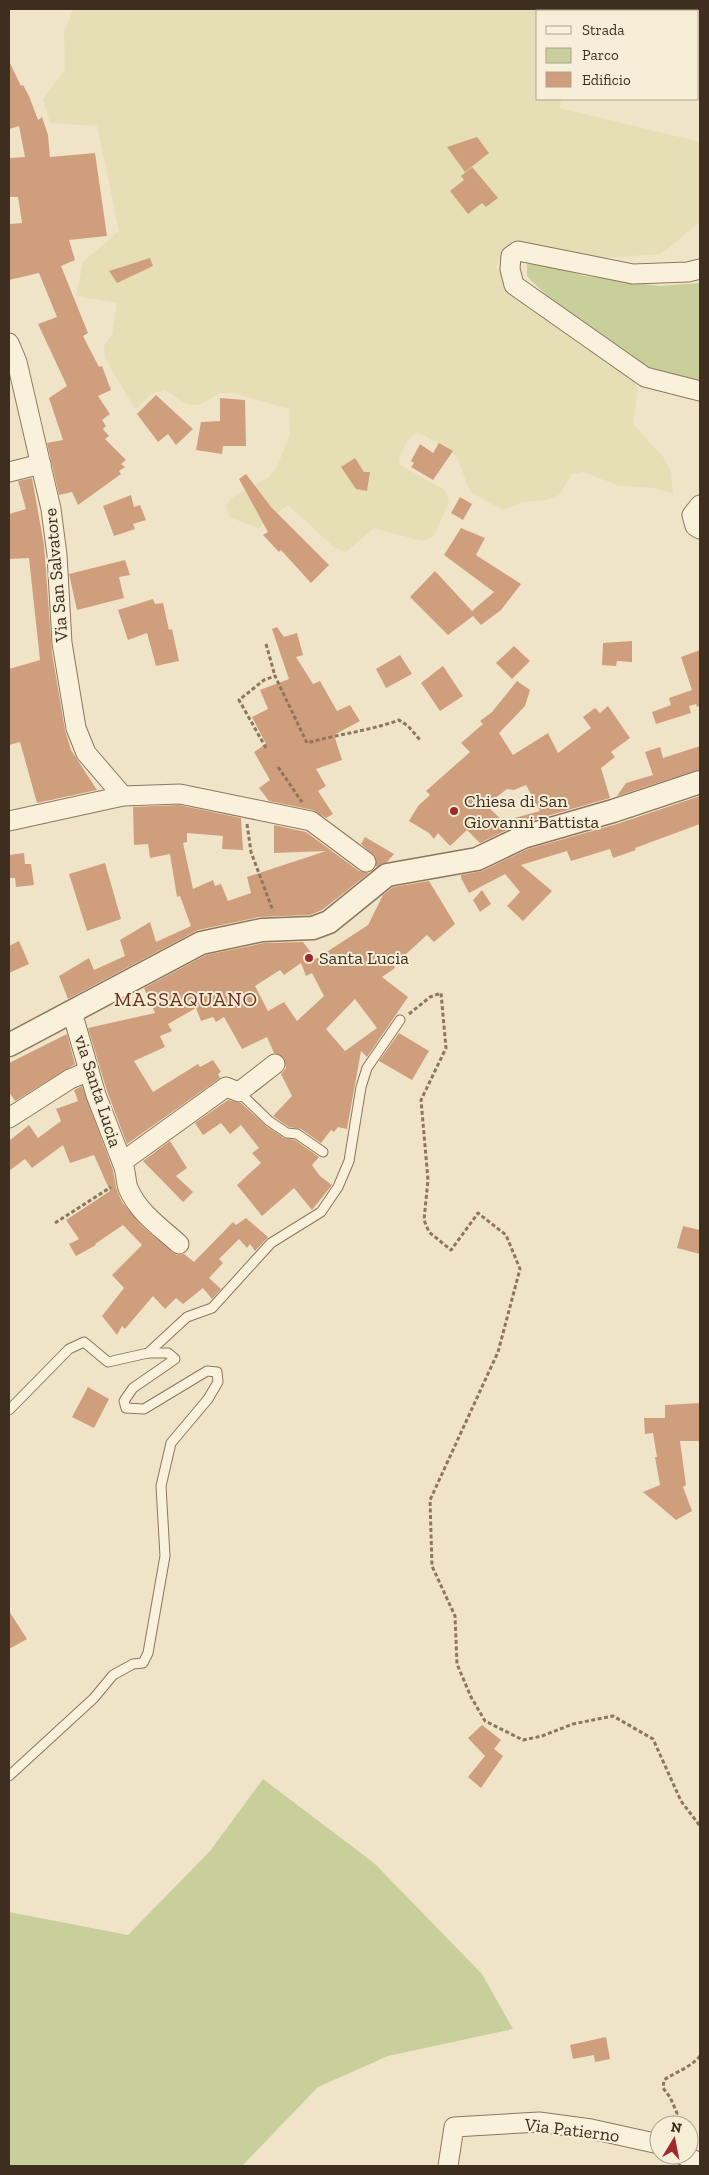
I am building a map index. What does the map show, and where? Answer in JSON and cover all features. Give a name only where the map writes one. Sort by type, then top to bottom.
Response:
[{"type":"street","points":[[700,269],[688,272],[634,274],[518,252],[511,256],[510,269],[514,285],[645,378],[700,391]]},
{"type":"street","name":"Via San Salvatore","points":[[9,344],[17,362],[41,464],[57,555],[62,643],[76,728],[86,752],[123,796]]},
{"type":"street","points":[[9,472],[41,464]]},
{"type":"street","points":[[700,506],[692,515],[695,526],[700,529]]},
{"type":"street","points":[[9,1045],[201,943],[262,930],[313,928],[329,922],[387,875],[477,859],[523,837],[614,811],[700,782]]},
{"type":"street","points":[[9,820],[123,796],[180,794],[311,821],[366,862]]},
{"type":"street","name":"via Santa Lucia","points":[[72,1012],[96,1095],[122,1162],[226,1087],[239,1092]]},
{"type":"street","points":[[239,1092],[275,1064]]},
{"type":"street","points":[[9,1118],[70,1079],[89,1071]]},
{"type":"street","points":[[122,1162],[127,1174],[127,1186],[139,1208],[178,1244]]},
{"type":"street","name":"Via Patierno","points":[[448,2166],[454,2127],[539,2122],[591,2129],[649,2142]]},
{"type":"lane","points":[[148,1353],[187,1317],[212,1308],[271,1243],[320,1212],[338,1187],[349,1160],[361,1087],[367,1068],[400,1020]]},
{"type":"lane","points":[[239,1092],[269,1121],[287,1133],[297,1134],[323,1152]]},
{"type":"lane","points":[[9,1410],[70,1349],[84,1342],[108,1362],[148,1353],[168,1353],[175,1359],[133,1388],[124,1401],[126,1408],[144,1409],[207,1371],[217,1372],[218,1382],[208,1399],[171,1443],[161,1486],[165,1556],[148,1653],[143,1663],[132,1664],[113,1674],[88,1704],[9,1776]]},
{"type":"path","points":[[266,644],[275,676],[307,743],[330,736],[375,729],[399,720],[408,726],[421,741]]},
{"type":"path","points":[[266,748],[239,700],[264,680],[275,676]]},
{"type":"path","points":[[278,767],[297,794],[314,824]]},
{"type":"path","points":[[246,807],[251,852],[280,928]]},
{"type":"path","points":[[400,1020],[430,997],[440,993],[446,1048],[420,1100],[428,1180],[424,1220],[429,1232],[451,1250],[478,1213],[506,1235],[520,1268],[498,1352],[430,1500],[432,1566],[455,1616],[457,1664],[471,1697],[485,1721],[523,1740],[542,1736],[573,1724],[613,1716],[653,1739],[681,1801],[700,1826]]},
{"type":"path","points":[[55,1223],[108,1188],[127,1180]]},
{"type":"path","points":[[676,2115],[677,2113],[670,2097],[663,2088],[664,2080],[678,2071],[690,2067],[700,2056]]},
{"type":"shaded area","points":[[73,9],[652,9],[536,10],[536,100],[561,100],[560,108],[700,142],[700,222],[661,254],[586,259],[504,252],[496,267],[522,298],[601,359],[631,378],[638,388],[633,424],[665,459],[671,471],[673,494],[655,488],[619,486],[584,472],[572,474],[559,495],[547,500],[522,502],[503,510],[470,492],[457,457],[447,448],[417,432],[408,440],[399,458],[400,465],[445,490],[449,502],[434,536],[422,541],[374,528],[346,552],[335,548],[288,505],[258,528],[229,517],[226,505],[235,495],[269,477],[277,467],[290,434],[289,409],[233,393],[220,393],[199,405],[186,404],[165,390],[153,393],[135,409],[105,358],[104,345],[112,335],[117,303],[76,296],[83,262],[119,231],[97,126],[50,123],[43,99],[65,70],[64,32]]},
{"type":"green space","points":[[535,263],[585,276],[659,286],[700,283],[700,382],[662,376],[628,359],[572,318],[527,276],[527,264]]},
{"type":"green space","points":[[263,1779],[374,1863],[482,1974],[513,2029],[388,2056],[318,2087],[242,2166],[9,2166],[9,1912],[128,1935],[210,1851]]},
{"type":"building","points":[[9,61],[21,86],[23,85],[29,96],[38,120],[42,117],[48,135],[50,157],[95,153],[107,236],[69,240],[75,260],[61,266],[88,333],[83,336],[99,367],[102,366],[111,390],[98,396],[110,414],[102,420],[106,426],[103,429],[109,436],[105,439],[126,460],[121,464],[125,467],[119,471],[121,474],[78,505],[72,492],[59,495],[47,443],[63,440],[49,398],[67,386],[38,324],[57,317],[39,273],[9,280],[9,224],[22,223],[18,197],[9,197],[9,158],[25,157],[19,126],[9,129]]},
{"type":"building","points":[[477,137],[489,153],[465,172],[447,147]]},
{"type":"building","points":[[472,167],[498,198],[486,207],[482,203],[468,214],[450,191],[464,180],[461,176]]},
{"type":"building","points":[[150,258],[153,266],[117,283],[109,271]]},
{"type":"building","points":[[156,395],[193,429],[176,445],[168,434],[158,442],[137,414]]},
{"type":"building","points":[[220,398],[245,400],[246,446],[223,446],[222,454],[196,450],[201,422],[220,421]]},
{"type":"building","points":[[439,443],[453,451],[433,480],[411,467],[414,463],[411,461],[420,444],[433,453]]},
{"type":"building","points":[[355,458],[364,472],[370,472],[367,491],[356,489],[341,467]]},
{"type":"building","points":[[246,474],[271,507],[329,565],[311,583],[281,550],[279,552],[263,535],[268,532],[239,479]]},
{"type":"building","points":[[32,478],[44,545],[52,653],[65,730],[71,750],[97,790],[37,803],[20,742],[9,745],[9,669],[40,660],[29,558],[9,559],[9,514],[26,509],[18,481]]},
{"type":"building","points":[[131,495],[134,507],[140,505],[146,520],[133,524],[135,529],[114,536],[103,506]]},
{"type":"building","points":[[460,497],[472,504],[463,520],[451,513]]},
{"type":"building","points":[[461,528],[485,538],[476,555],[521,584],[501,610],[481,625],[473,616],[448,635],[410,597],[435,571],[472,611],[494,592],[444,555]]},
{"type":"building","points":[[125,560],[130,575],[119,577],[124,598],[77,610],[69,574]]},
{"type":"building","points":[[153,599],[155,604],[163,603],[169,630],[172,629],[179,661],[156,666],[147,633],[128,640],[118,610]]},
{"type":"building","points":[[277,627],[284,637],[297,633],[303,655],[296,657],[313,684],[320,681],[337,711],[350,705],[360,721],[334,735],[342,760],[316,769],[326,786],[318,791],[333,814],[326,818],[313,810],[269,801],[259,788],[270,780],[254,752],[266,744],[252,717],[268,709],[260,690],[289,679],[272,629]]},
{"type":"building","points":[[632,641],[632,662],[617,661],[616,666],[602,665],[603,643]]},
{"type":"building","points":[[514,646],[530,661],[512,679],[496,663]]},
{"type":"building","points":[[700,650],[700,706],[697,707],[696,704],[689,706],[691,713],[656,724],[652,712],[671,705],[669,698],[692,690],[681,657]]},
{"type":"building","points":[[400,655],[412,674],[386,688],[376,669]]},
{"type":"building","points":[[443,666],[463,696],[440,711],[421,683]]},
{"type":"building","points":[[517,681],[530,690],[525,706],[499,733],[513,755],[548,733],[558,753],[591,728],[583,717],[595,708],[600,713],[608,706],[630,738],[611,752],[615,757],[601,768],[610,798],[519,824],[480,843],[467,830],[450,846],[438,833],[434,839],[429,833],[409,821],[418,806],[430,795],[426,791],[470,752],[461,743],[483,724],[480,721],[492,712]],"holes":[[[526,785],[540,811],[503,821],[486,805],[507,789],[514,790]]]},
{"type":"building","points":[[700,746],[700,769],[617,796],[626,783],[653,775],[645,752],[660,747],[663,758]]},
{"type":"building","points":[[700,796],[700,824],[635,848],[636,850],[613,858],[610,849],[571,861],[567,851],[521,865],[552,891],[523,921],[507,906],[520,892],[505,874],[469,893],[461,878],[461,875],[482,871],[528,849],[617,824]]},
{"type":"building","points":[[179,805],[241,818],[243,850],[222,849],[223,836],[187,833],[187,842],[183,843],[193,889],[213,880],[215,886],[221,884],[228,901],[251,893],[247,877],[326,851],[274,853],[274,825],[306,832],[359,871],[369,873],[322,910],[310,915],[259,917],[198,930],[68,999],[59,976],[89,958],[94,970],[125,956],[120,940],[150,922],[156,942],[191,926],[180,896],[177,897],[170,854],[150,858],[148,844],[134,845],[133,807]]},
{"type":"building","points":[[365,837],[394,854],[387,862],[376,867],[376,857],[361,844]]},
{"type":"building","points":[[24,853],[25,864],[31,864],[34,885],[16,887],[15,878],[10,878],[9,855]]},
{"type":"building","points":[[105,863],[121,919],[87,931],[69,874]]},
{"type":"building","points":[[429,881],[455,924],[434,942],[427,935],[394,965],[395,968],[382,977],[408,997],[367,1057],[361,1051],[347,1129],[338,1127],[334,1132],[331,1130],[321,1143],[301,1129],[289,1127],[273,1116],[292,1096],[281,1074],[286,1068],[284,1058],[274,1053],[267,1037],[242,1049],[224,1017],[216,1022],[213,1017],[201,1021],[196,1008],[168,1024],[172,1031],[160,1036],[165,1047],[134,1061],[153,1092],[198,1064],[200,1067],[213,1060],[221,1072],[218,1074],[220,1078],[127,1144],[107,1091],[88,1028],[155,1013],[144,988],[206,955],[264,943],[303,942],[316,959],[368,925],[383,895],[393,887]],"holes":[[[301,963],[306,976],[312,973],[324,996],[297,1021],[284,1002],[268,1011],[255,986],[280,970],[284,975]],[[355,999],[377,1028],[345,1051],[326,1029]]]},
{"type":"building","points":[[482,890],[491,904],[480,912],[473,900]]},
{"type":"building","points":[[19,941],[29,964],[9,973],[9,946]]},
{"type":"building","points":[[399,1033],[429,1051],[412,1080],[379,1061]]},
{"type":"building","points":[[67,1034],[75,1064],[15,1101],[9,1092],[9,1063]]},
{"type":"building","points":[[82,1086],[113,1170],[116,1188],[122,1202],[142,1226],[172,1252],[177,1255],[184,1254],[194,1262],[233,1222],[236,1225],[246,1218],[268,1237],[255,1251],[250,1244],[247,1248],[239,1239],[219,1259],[223,1263],[209,1278],[221,1289],[212,1299],[203,1288],[183,1304],[176,1298],[165,1309],[153,1296],[125,1329],[122,1326],[117,1335],[102,1316],[124,1288],[112,1275],[142,1245],[123,1225],[96,1245],[76,1256],[69,1244],[79,1239],[66,1220],[110,1191],[94,1155],[70,1163],[63,1145],[32,1168],[25,1159],[9,1171],[9,1141],[29,1125],[38,1138],[61,1121],[56,1109],[78,1101],[74,1090]]},
{"type":"building","points":[[228,1100],[241,1103],[266,1126],[284,1138],[295,1140],[319,1157],[312,1165],[320,1176],[332,1185],[312,1210],[294,1188],[262,1216],[237,1185],[261,1163],[252,1153],[259,1148],[241,1125],[230,1134],[221,1123],[203,1135],[195,1123]]},
{"type":"building","points":[[170,1141],[187,1168],[176,1176],[193,1192],[183,1202],[143,1161]]},
{"type":"building","points":[[683,1226],[700,1230],[700,1254],[677,1248]]},
{"type":"building","points":[[88,1387],[109,1399],[94,1428],[72,1417]]},
{"type":"building","points":[[700,1403],[700,1441],[680,1441],[686,1485],[683,1487],[692,1511],[676,1520],[643,1492],[660,1485],[653,1433],[645,1434],[644,1418],[665,1418],[665,1405]]},
{"type":"building","points":[[9,1611],[27,1639],[9,1649]]},
{"type":"building","points":[[482,1725],[501,1740],[494,1749],[503,1756],[481,1788],[468,1777],[485,1756],[468,1738]]},
{"type":"building","points":[[606,2037],[610,2059],[595,2062],[594,2055],[573,2059],[570,2045]]},
{"type":"place","name":"Chiesa di San Giovanni Battista","points":[[454,811]]},
{"type":"place","name":"Santa Lucia","points":[[309,958]]},
{"type":"district","name":"MASSAQUANO","points":[[186,999]]}]
